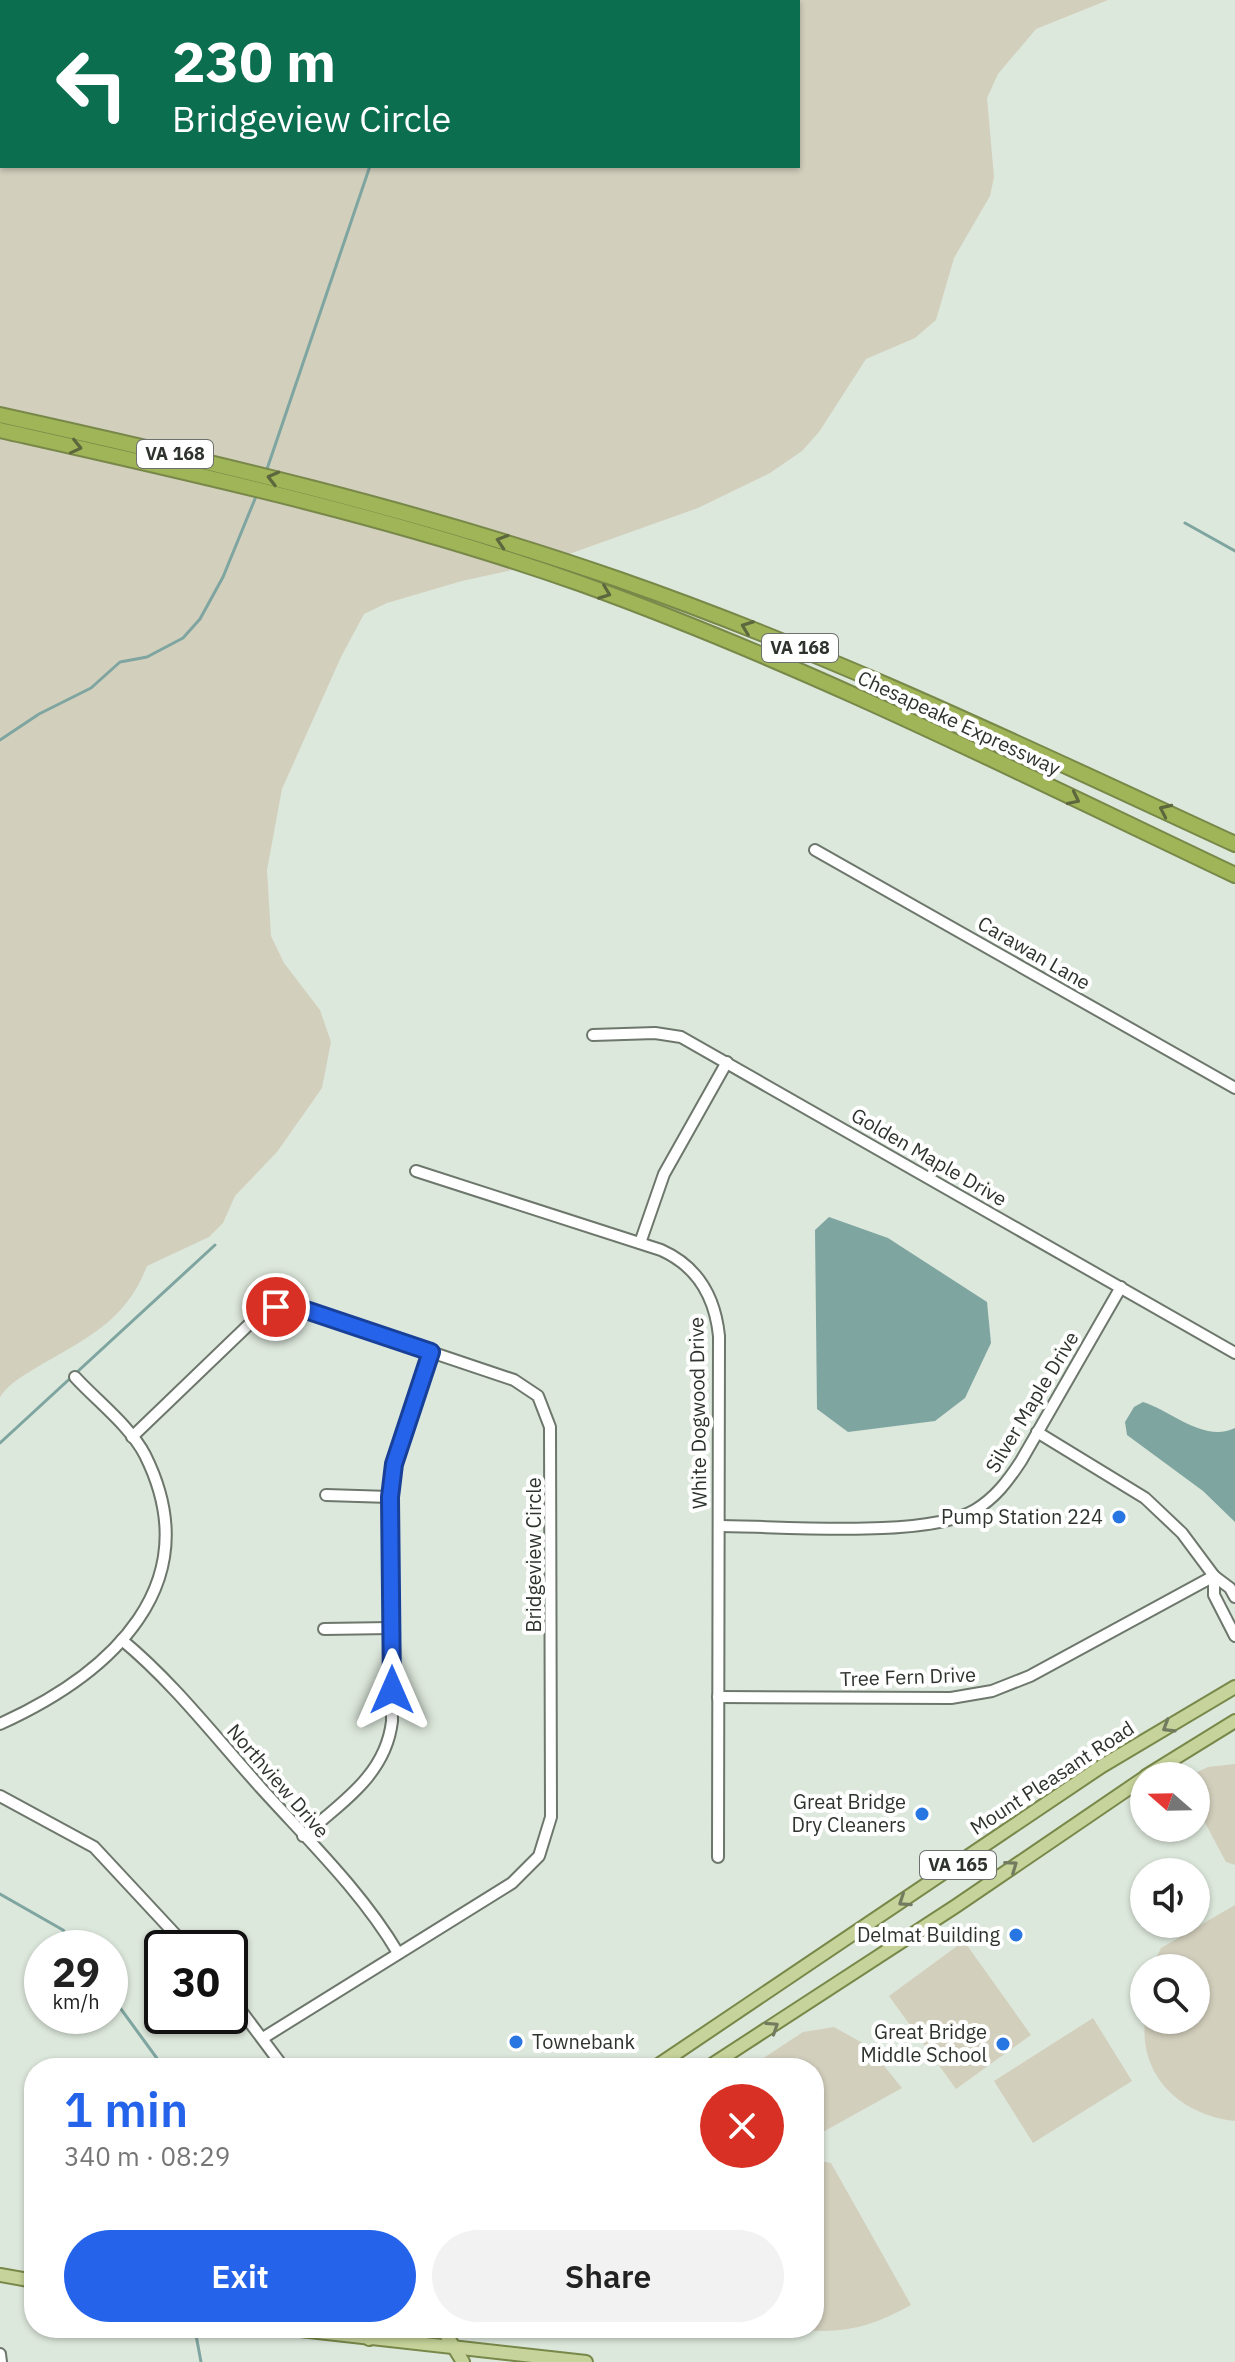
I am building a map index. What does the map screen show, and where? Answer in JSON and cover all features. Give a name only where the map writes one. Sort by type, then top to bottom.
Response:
[{"type":"highway","name":"VA 168","points":[[0,415],[346,504]]},
{"type":"highway","name":"VA 168","points":[[0,430],[346,504]]},
{"type":"highway","name":"Chesapeake Expressway","points":[[346,504],[540,553],[756,630],[949,710],[1235,844]]},
{"type":"highway","name":"Chesapeake Expressway","points":[[346,504],[582,584],[751,650],[1235,877]]},
{"type":"main road","name":"Mount Pleasant Road","points":[[669,2058],[1102,1766],[1235,1687]]},
{"type":"main road","name":"VA 165","points":[[1169,1762],[1235,1721]]},
{"type":"main road","name":"VA 165","points":[[722,2058],[956,1906],[1130,1787]]},
{"type":"main road","points":[[0,2275],[24,2279]]},
{"type":"main road","points":[[353,2338],[586,2362]]},
{"type":"main road","points":[[367,2340],[371,2338]]},
{"type":"main road","points":[[448,2338],[463,2362]]},
{"type":"street","name":"Carawan Lane","points":[[815,850],[1235,1088]]},
{"type":"street","name":"Golden Maple Drive","points":[[593,1035],[669,1035],[727,1062],[1235,1353]]},
{"type":"street","points":[[640,1243],[664,1174],[727,1062]]},
{"type":"street","name":"White Dogwood Drive","points":[[416,1171],[670,1254],[691,1269],[717,1312],[718,1857]]},
{"type":"street","name":"Silver Maple Drive","points":[[719,1526],[907,1527],[945,1522],[973,1511],[998,1492],[1021,1461],[1121,1287]]},
{"type":"street","name":"Bridgeview Circle","points":[[132,1437],[248,1323],[271,1308],[303,1309],[529,1387],[541,1400],[546,1413],[552,1456],[551,1817],[542,1851],[523,1874],[263,2038]]},
{"type":"street","points":[[303,1836],[363,1784],[384,1755],[392,1721],[390,1497],[394,1464],[431,1352]]},
{"type":"street","points":[[0,1724],[44,1705],[84,1676],[122,1640],[149,1603],[166,1551],[157,1489],[145,1454],[75,1377]]},
{"type":"street","points":[[1037,1432],[1145,1498],[1182,1533],[1214,1576],[1230,1588],[1235,1597]]},
{"type":"street","points":[[326,1495],[390,1497]]},
{"type":"street","points":[[1214,1576],[1214,1595],[1235,1636]]},
{"type":"street","name":"Tree Fern Drive","points":[[718,1697],[951,1698],[992,1691],[1030,1676],[1214,1576]]},
{"type":"street","points":[[324,1629],[391,1628]]},
{"type":"street","name":"Northview Drive","points":[[122,1640],[155,1669],[303,1836],[382,1927],[398,1953]]},
{"type":"street","points":[[0,1796],[94,1847],[171,1930]]},
{"type":"street","points":[[248,2019],[277,2058]]},
{"type":"street","points":[[0,2354],[1,2362]]},
{"type":"shaded area","points":[[800,0],[1108,0],[1036,29],[998,74],[987,98],[994,177],[990,196],[954,258],[936,320],[915,338],[866,359],[819,432],[802,451],[770,473],[698,508],[544,563],[462,581],[387,603],[364,614],[341,657],[282,789],[267,870],[271,936],[284,963],[320,1010],[331,1042],[322,1088],[277,1152],[235,1196],[223,1223],[209,1237],[147,1266],[128,1301],[103,1326],[8,1387],[0,1397],[0,168],[800,168]]},
{"type":"shaded area","points":[[1235,1764],[1235,1865],[1226,1862],[1210,1832],[1210,1767]]},
{"type":"shaded area","points":[[1235,1905],[1235,2121],[1197,2111],[1168,2090],[1149,2059],[1145,2040],[1145,2034],[1210,2034],[1210,1954],[1158,1954],[1161,1948],[1178,1938],[1210,1938],[1210,1920]]},
{"type":"shaded area","points":[[964,1941],[1031,2035],[956,2089],[889,1996]]},
{"type":"shaded area","points":[[1093,2018],[1132,2081],[1033,2143],[994,2081]]},
{"type":"shaded area","points":[[834,2027],[868,2046],[902,2088],[824,2131],[824,2058],[764,2058],[803,2032]]},
{"type":"shaded area","points":[[824,2162],[831,2163],[911,2305],[882,2319],[824,2331]]},
{"type":"water","points":[[829,1217],[888,1238],[987,1302],[991,1343],[965,1398],[935,1421],[848,1432],[817,1409],[815,1230]]},
{"type":"water","points":[[1143,1402],[1200,1429],[1223,1432],[1235,1428],[1235,1522],[1203,1491],[1127,1435],[1125,1422],[1134,1407]]},
{"type":"waterway","points":[[266,472],[369,168]]},
{"type":"waterway","points":[[0,740],[39,714],[91,688],[120,662],[147,657],[183,638],[200,619],[223,577],[257,494]]},
{"type":"waterway","points":[[1185,523],[1235,551]]},
{"type":"waterway","points":[[0,1443],[215,1245]]},
{"type":"waterway","points":[[0,1894],[63,1930]]},
{"type":"waterway","points":[[128,2019],[157,2058]]},
{"type":"waterway","points":[[197,2338],[201,2362]]},
{"type":"place","name":"Pump Station 224","points":[[1119,1517]]},
{"type":"place","name":"Great Bridge Dry Cleaners","points":[[922,1814]]},
{"type":"place","name":"Delmat Building","points":[[1016,1935]]},
{"type":"place","name":"Townebank","points":[[516,2042]]},
{"type":"place","name":"Great Bridge Middle School","points":[[1003,2044]]},
{"type":"route","points":[[276,1307],[303,1309],[431,1352],[394,1464],[390,1497],[392,1690]]}]
